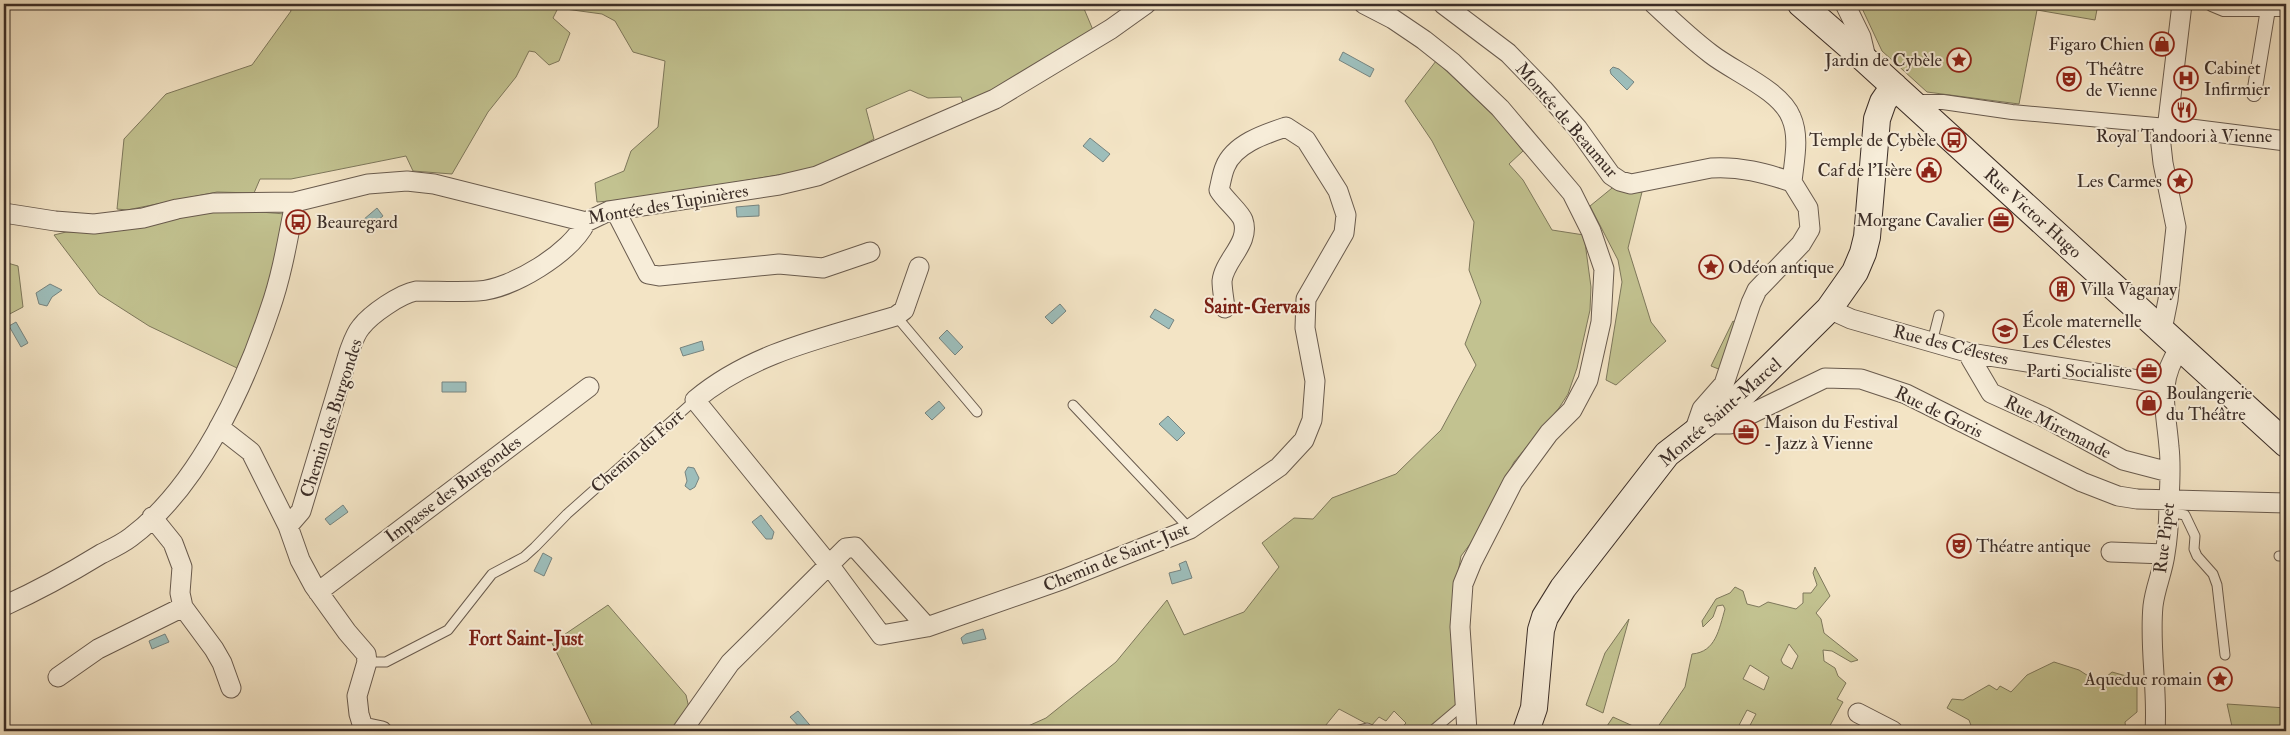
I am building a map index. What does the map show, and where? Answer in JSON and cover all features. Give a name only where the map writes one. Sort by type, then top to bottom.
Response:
[{"type":"main road","name":"Rue Victor Hugo","points":[[1801,4],[2286,444]]},
{"type":"main road","name":"Montée Saint-Marcel","points":[[1526,731],[1534,708],[1541,630],[1545,617],[1563,588],[1667,454],[1749,389],[1829,309],[1855,272],[1863,253],[1867,236],[1877,119],[1883,102],[1902,94]]},
{"type":"street","name":"Montée des Tupinières","points":[[4,212],[55,221],[94,224],[144,218],[177,209],[213,203],[295,202],[368,184],[407,182],[434,184],[586,222],[615,210],[779,185],[817,176],[995,99],[1111,29],[1146,4]]},
{"type":"street","points":[[1364,4],[1393,19],[1453,62],[1500,108],[1572,193],[1591,230],[1604,269],[1600,322],[1588,380],[1572,410],[1549,433],[1513,482],[1472,562],[1463,584],[1460,627],[1467,731]]},
{"type":"street","name":"Montée de Beaumur","points":[[1444,4],[1513,59],[1543,88],[1578,129],[1611,174],[1620,181],[1631,184],[1711,168],[1725,167],[1755,171],[1792,182]]},
{"type":"street","points":[[1654,4],[1711,55],[1771,94],[1787,109],[1794,125],[1796,140],[1792,182],[1808,208],[1810,229],[1801,244],[1757,290],[1750,303],[1724,384],[1702,409],[1700,428]]},
{"type":"street","points":[[1845,4],[1861,37],[1867,62]]},
{"type":"street","name":"Rue Pipet","points":[[2155,731],[2156,710],[2151,645],[2154,604],[2165,554],[2169,506],[2164,384],[2172,359],[2168,300],[2176,227],[2160,136],[2167,126],[2182,4]]},
{"type":"street","points":[[2212,4],[2224,9],[2286,8]]},
{"type":"street","points":[[2254,94],[2268,9]]},
{"type":"street","points":[[1902,94],[2012,112],[2167,126],[2286,141]]},
{"type":"street","name":"Chemin de Saint-Just","points":[[695,400],[830,566],[881,635],[927,627],[1064,579],[1190,529],[1280,467],[1304,440],[1312,420],[1315,381],[1305,328],[1306,299],[1344,233],[1346,215],[1338,191],[1306,140],[1286,127],[1262,135],[1244,144],[1225,165],[1219,190],[1226,201],[1240,214],[1244,227],[1243,236],[1222,279],[1225,308]]},
{"type":"street","points":[[4,606],[107,552],[131,537],[152,517],[196,466],[219,428],[240,386],[270,309],[295,202]]},
{"type":"street","points":[[615,210],[648,274],[659,276],[779,264],[824,268],[870,252]]},
{"type":"street","name":"Chemin des Burgondes","points":[[288,526],[301,511],[349,352],[359,330],[367,320],[406,292],[416,290],[480,291],[513,281],[560,254],[574,241],[586,222]]},
{"type":"street","points":[[896,316],[904,310],[919,267]]},
{"type":"street","name":"Rue des Célestes","points":[[1829,309],[1851,319],[1970,353],[2164,384]]},
{"type":"street","name":"Chemin du Fort","points":[[695,400],[720,380],[760,360],[794,346],[896,316]]},
{"type":"street","name":"Rue Miremande","points":[[1970,353],[1971,359],[1991,392],[2044,417],[2123,460],[2169,472]]},
{"type":"street","name":"Rue de Goris","points":[[1700,428],[1730,424],[1825,378],[1860,379],[1906,394],[2082,482],[2126,497],[2169,506],[2286,503]]},
{"type":"street","name":"Impasse des Burgondes","points":[[318,592],[589,387]]},
{"type":"street","points":[[219,428],[251,452],[288,526],[300,560],[318,592],[347,632],[366,654],[367,662],[357,696],[362,729],[382,731]]},
{"type":"street","points":[[152,517],[172,543],[182,567],[180,593],[183,607],[218,656],[232,688]]},
{"type":"street","points":[[682,731],[730,663],[830,566],[837,555],[846,548],[855,547],[927,627]]},
{"type":"street","points":[[2111,552],[2165,554]]},
{"type":"street","points":[[58,677],[98,649],[183,607]]},
{"type":"street","points":[[1858,713],[1893,731]]},
{"type":"lane","points":[[1932,342],[1939,315]]},
{"type":"lane","points":[[896,316],[977,412]]},
{"type":"lane","name":"Chemin du Fort","points":[[367,662],[386,662],[448,630],[492,574],[524,557],[536,548],[567,514],[695,400]]},
{"type":"lane","points":[[1073,405],[1190,529]]},
{"type":"lane","points":[[2169,506],[2185,515],[2195,536],[2194,549],[2197,556],[2206,565],[2218,585],[2225,655]]},
{"type":"lane","points":[[1432,731],[1458,709],[1465,707]]},
{"type":"lane","points":[[1355,731],[1366,728],[1374,731]]},
{"type":"green space","points":[[289,4],[1082,4],[1093,30],[1046,60],[964,105],[961,97],[928,98],[910,90],[866,109],[874,139],[830,163],[803,171],[633,199],[597,202],[595,183],[624,171],[631,151],[658,127],[665,61],[633,52],[615,21],[602,14],[558,8],[553,18],[570,33],[559,61],[549,65],[535,52],[529,51],[516,77],[488,112],[452,174],[413,171],[406,156],[291,179],[260,179],[254,193],[217,192],[127,210],[117,209],[124,139],[166,94],[252,65],[291,11]]},
{"type":"green space","name":"Jardin de Cybèle","points":[[1860,4],[2098,4],[2095,20],[2037,10],[2019,104],[1927,92],[1882,51]]},
{"type":"green space","points":[[1436,61],[1499,121],[1523,151],[1509,164],[1523,180],[1552,230],[1584,235],[1591,287],[1590,310],[1577,368],[1568,394],[1559,408],[1514,462],[1477,535],[1461,556],[1456,584],[1458,706],[1429,731],[1400,731],[1406,723],[1394,711],[1386,721],[1379,717],[1371,726],[1339,709],[1321,731],[1017,731],[1046,718],[1116,662],[1167,600],[1184,635],[1244,612],[1279,567],[1262,543],[1294,518],[1313,519],[1332,498],[1396,474],[1441,430],[1476,365],[1465,344],[1481,302],[1469,270],[1474,222],[1432,141],[1405,101]]},
{"type":"green space","points":[[1617,184],[1632,191],[1642,192],[1628,248],[1651,322],[1666,341],[1616,385],[1606,380],[1622,282],[1618,260],[1590,206]]},
{"type":"green space","points":[[223,209],[285,214],[267,293],[237,368],[149,326],[99,294],[54,235],[66,232],[105,232],[130,229],[176,216]]},
{"type":"green space","points":[[4,262],[18,266],[23,307],[4,317]]},
{"type":"green space","points":[[1733,321],[1736,323],[1721,370],[1711,366]]},
{"type":"green space","points":[[1815,567],[1830,596],[1816,613],[1821,619],[1824,633],[1858,660],[1851,662],[1832,651],[1823,650],[1824,661],[1835,668],[1838,676],[1846,683],[1837,699],[1843,702],[1827,731],[1747,731],[1756,714],[1747,710],[1736,731],[1655,731],[1685,687],[1692,654],[1706,649],[1715,638],[1725,609],[1723,605],[1717,606],[1713,617],[1703,627],[1702,621],[1716,599],[1730,593],[1735,587],[1743,591],[1747,604],[1759,607],[1768,602],[1796,609],[1803,603],[1803,593],[1811,593],[1817,585],[1813,573]],"holes":[[[1789,644],[1798,656],[1792,669],[1783,664],[1781,660]],[[1750,665],[1769,677],[1764,690],[1743,679]]]},
{"type":"green space","points":[[608,605],[686,695],[689,708],[674,731],[595,731],[552,643]]},
{"type":"green space","points":[[1629,619],[1603,713],[1586,705],[1605,653]]},
{"type":"green space","points":[[2054,662],[2079,670],[2099,683],[2112,672],[2137,679],[2137,712],[2125,722],[2126,731],[1973,731],[1969,720],[1947,708],[1952,699],[1963,700],[1989,685],[1997,690],[2000,686],[2011,692],[2027,675]]},
{"type":"green space","points":[[2227,704],[2286,708],[2286,731],[2233,731]]},
{"type":"green space","points":[[1613,717],[1644,731],[1595,731],[1607,726]]},
{"type":"water","points":[[1343,52],[1374,69],[1370,77],[1339,60]]},
{"type":"water","points":[[1613,67],[1619,69],[1634,82],[1627,90],[1611,74],[1610,70]]},
{"type":"water","points":[[1090,138],[1110,154],[1103,162],[1083,146]]},
{"type":"water","points":[[759,205],[759,216],[737,217],[736,207]]},
{"type":"water","points":[[377,208],[383,216],[369,227],[363,220]]},
{"type":"water","points":[[50,284],[62,290],[52,297],[47,306],[39,304],[36,293]]},
{"type":"water","points":[[1060,304],[1066,311],[1052,324],[1045,317]]},
{"type":"water","points":[[1155,309],[1174,320],[1169,329],[1150,317]]},
{"type":"water","points":[[16,322],[28,343],[21,347],[9,326]]},
{"type":"water","points":[[947,330],[963,347],[955,355],[939,338]]},
{"type":"water","points":[[702,341],[704,350],[683,356],[680,348]]},
{"type":"water","points":[[442,382],[466,382],[466,392],[442,392]]},
{"type":"water","points":[[939,401],[945,408],[932,420],[925,413]]},
{"type":"water","points":[[1168,416],[1185,433],[1177,441],[1159,424]]},
{"type":"water","points":[[688,467],[694,468],[699,478],[695,487],[690,490],[685,486],[687,481],[685,472]]},
{"type":"water","points":[[343,505],[348,512],[330,525],[325,519]]},
{"type":"water","points":[[761,515],[774,532],[772,539],[766,539],[752,522]]},
{"type":"water","points":[[543,553],[552,558],[544,576],[534,571]]},
{"type":"water","points":[[1186,561],[1192,578],[1172,584],[1169,573],[1181,570],[1179,564]]},
{"type":"water","points":[[983,629],[986,639],[963,644],[961,638],[966,634]]},
{"type":"water","points":[[165,634],[169,642],[152,649],[149,641]]},
{"type":"water","points":[[798,711],[813,731],[803,731],[790,717]]},
{"type":"place","name":"Figaro Chien","points":[[2162,44]]},
{"type":"place","name":"Jardin de Cybèle","points":[[1959,60]]},
{"type":"place","name":"Cabinet Infirmier","points":[[2186,78]]},
{"type":"place","name":"Théâtre de Vienne","points":[[2069,79]]},
{"type":"place","name":"Royal Tandoori à Vienne","points":[[2184,110]]},
{"type":"place","name":"Temple de Cybèle","points":[[1954,140]]},
{"type":"place","name":"Caf de l'Isère","points":[[1929,170]]},
{"type":"place","name":"Les Carmes","points":[[2180,181]]},
{"type":"place","name":"Morgane Cavalier","points":[[2001,220]]},
{"type":"place","name":"Beauregard","points":[[298,222]]},
{"type":"place","name":"Odéon antique","points":[[1711,267]]},
{"type":"place","name":"Villa Vaganay","points":[[2062,289]]},
{"type":"place","name":"École maternelle Les Célestes","points":[[2005,331]]},
{"type":"place","name":"Parti Socialiste","points":[[2149,371]]},
{"type":"place","name":"Boulangerie du Théâtre","points":[[2149,403]]},
{"type":"place","name":"Maison du Festival - Jazz à Vienne","points":[[1746,432]]},
{"type":"place","name":"Théatre antique","points":[[1959,546]]},
{"type":"place","name":"Aqueduc romain","points":[[2220,679]]},
{"type":"district","name":"Saint-Gervais","points":[[1257,306]]},
{"type":"district","name":"Fort Saint-Just","points":[[526,638]]}]
